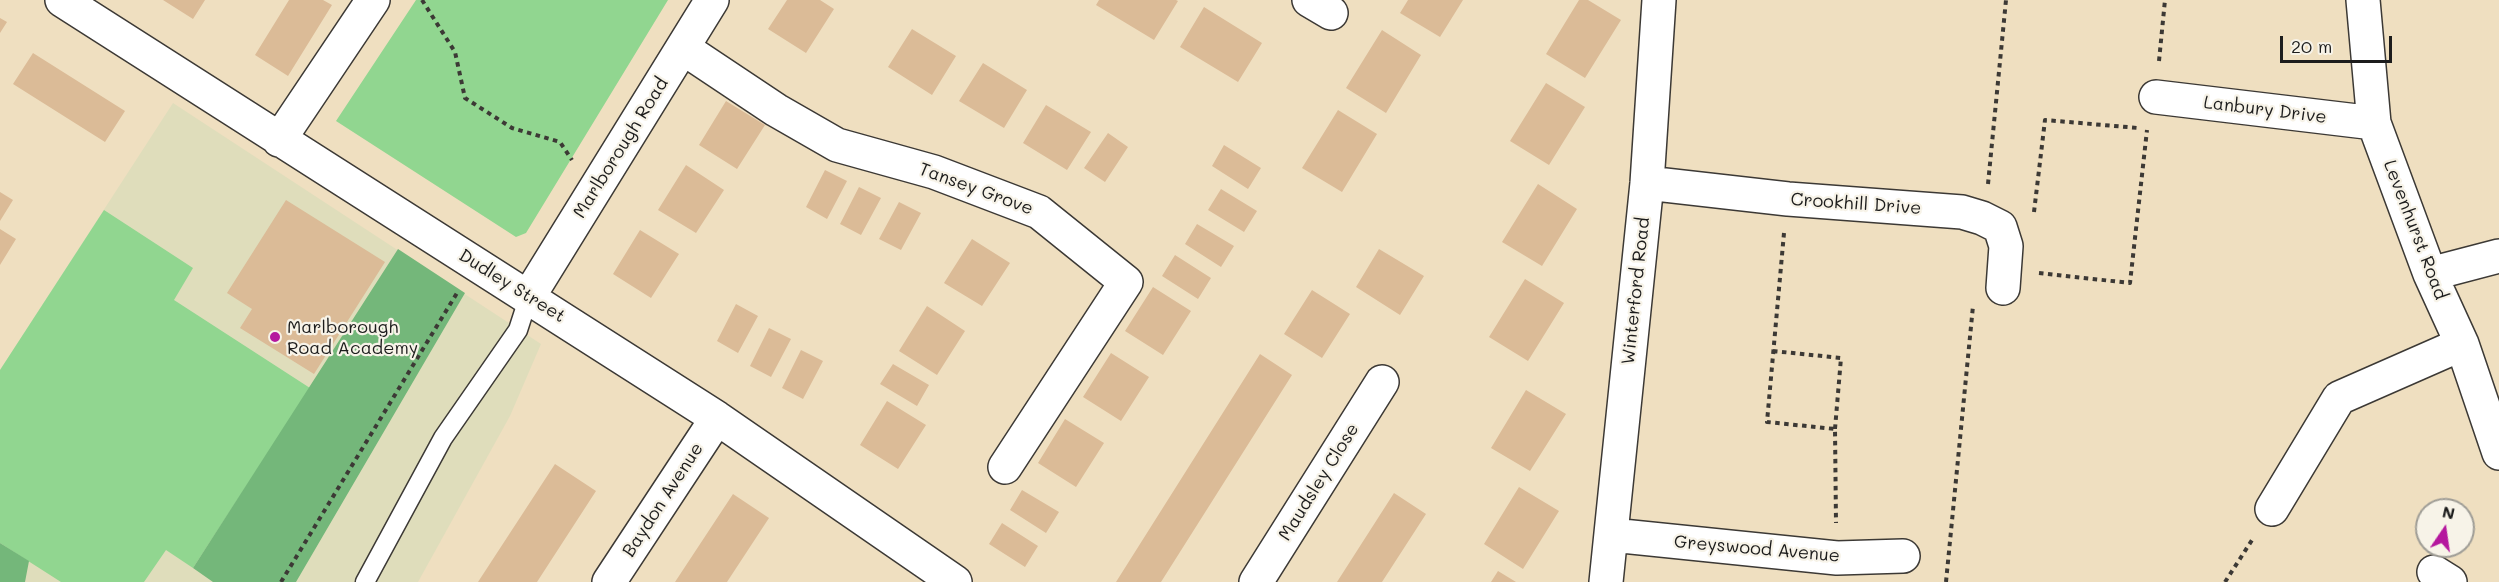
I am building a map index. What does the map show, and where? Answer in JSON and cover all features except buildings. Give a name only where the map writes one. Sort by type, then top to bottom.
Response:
[{"type":"street","name":"Dudley Street","points":[[62,0],[717,418],[955,582]]},
{"type":"street","points":[[279,140],[373,0]]},
{"type":"street","name":"Marlborough Road","points":[[529,296],[712,0]]},
{"type":"street","name":"Winterford Road","points":[[1606,582],[1647,183],[1659,0]]},
{"type":"street","name":"Levenhurst Road","points":[[2363,0],[2374,123],[2430,274],[2462,344],[2499,453]]},
{"type":"street","name":"Tansey Grove","points":[[683,48],[776,110],[837,145],[934,172],[1039,212],[1126,282],[1005,467]]},
{"type":"street","name":"Lanbury Drive","points":[[2156,97],[2374,123]]},
{"type":"street","name":"Crookhill Drive","points":[[1647,183],[1788,199],[1962,212],[1991,222]]},
{"type":"street","points":[[1991,222],[2006,246],[2004,279]]},
{"type":"street","points":[[2430,274],[2499,256]]},
{"type":"street","points":[[2272,509],[2339,398],[2462,344]]},
{"type":"street","name":"Maudsley Close","points":[[1256,582],[1382,382]]},
{"type":"street","name":"Baydon Avenue","points":[[609,582],[717,418]]},
{"type":"street","name":"Greyswood Avenue","points":[[1612,535],[1837,558],[1903,556]]},
{"type":"lane","points":[[365,582],[443,438],[518,330],[529,296]]},
{"type":"path","points":[[422,0],[454,52],[465,98],[512,128],[560,142]]},
{"type":"path","points":[[2006,0],[1990,172],[1991,222],[2034,212],[2045,120],[2147,129]]},
{"type":"path","points":[[1946,582],[1973,303],[2004,279],[2130,283],[2147,129],[2156,97],[2165,0]]},
{"type":"path","points":[[1788,199],[1767,422],[1835,429]]},
{"type":"path","points":[[281,582],[476,263]]},
{"type":"path","points":[[1773,351],[1841,358],[1835,429],[1837,558]]},
{"type":"path","points":[[2225,582],[2272,509]]},
{"type":"shaded area","name":"Marlborough Road Academy","points":[[173,103],[541,344],[510,416],[418,582],[0,582],[0,370]]},
{"type":"green space","points":[[416,0],[668,0],[526,233],[516,237],[336,121]]},
{"type":"green space","points":[[104,210],[193,268],[174,300],[310,388],[193,568],[166,550],[144,582],[61,582],[0,543],[0,370]]},
{"type":"green space","points":[[398,249],[465,293],[296,582],[213,582],[193,568]]},
{"type":"green space","points":[[0,543],[29,561],[25,582],[0,582]]},
{"type":"place","name":"Marlborough Road Academy","points":[[275,337]]}]
